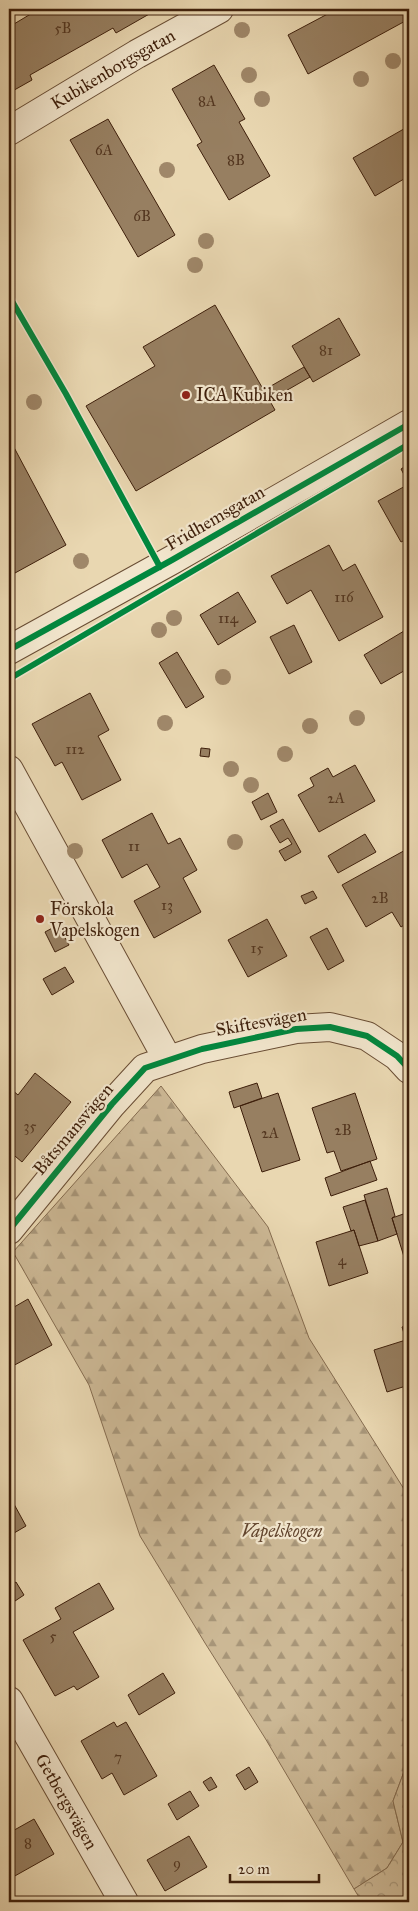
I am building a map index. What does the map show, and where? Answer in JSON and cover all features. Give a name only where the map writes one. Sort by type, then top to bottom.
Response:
[{"type":"street","name":"Kubikenborgsgatan","points":[[9,131],[137,54],[219,9]]},
{"type":"street","name":"Fridhemsgatan","points":[[9,650],[172,560],[409,424]]},
{"type":"street","points":[[9,770],[168,1060]]},
{"type":"street","name":"Skiftesvägen","points":[[168,1060],[202,1049],[296,1029],[330,1027],[367,1036],[397,1056],[409,1069]]},
{"type":"street","name":"Båtsmansvägen","points":[[9,1230],[112,1104],[145,1068],[168,1060]]},
{"type":"street","name":"Getbergsvägen","points":[[9,1701],[124,1902]]},
{"type":"green space","name":"Vapelskogen","points":[[161,1086],[268,1227],[309,1338],[409,1497],[409,1767],[405,1769],[393,1801],[403,1842],[387,1868],[354,1889],[265,1738],[140,1536],[89,1385],[13,1252]]},
{"type":"green space","points":[[409,1767],[409,1902],[362,1902],[354,1889],[387,1868],[403,1842],[393,1801],[405,1769]]},
{"type":"building","points":[[39,9],[158,9],[116,33],[113,28],[30,75],[32,80],[9,93],[9,27]]},
{"type":"building","points":[[337,9],[409,9],[409,19],[308,74],[288,35]]},
{"type":"building","points":[[214,65],[245,119],[239,122],[270,176],[229,200],[197,145],[202,142],[172,89]]},
{"type":"building","points":[[108,119],[175,235],[138,257],[70,140]]},
{"type":"building","points":[[409,126],[409,176],[375,196],[353,158]]},
{"type":"building","name":"ICA Kubiken","points":[[215,305],[275,410],[136,491],[86,406],[155,366],[143,347]]},
{"type":"building","points":[[339,318],[360,355],[313,382],[292,346]]},
{"type":"building","points":[[304,367],[310,377],[270,400],[264,390]]},
{"type":"building","points":[[9,438],[66,545],[15,573],[9,562]]},
{"type":"building","points":[[409,464],[409,484],[401,469]]},
{"type":"building","points":[[409,484],[409,538],[401,542],[378,501]]},
{"type":"building","points":[[329,545],[343,571],[355,564],[383,617],[339,641],[311,590],[287,604],[271,576]]},
{"type":"building","points":[[238,592],[256,622],[218,645],[200,615]]},
{"type":"building","points":[[294,625],[312,662],[289,674],[270,637]]},
{"type":"building","points":[[409,628],[409,668],[381,684],[364,655]]},
{"type":"building","points":[[177,652],[204,697],[186,708],[159,663]]},
{"type":"building","points":[[90,693],[109,730],[98,736],[121,780],[82,800],[62,762],[55,766],[32,724]]},
{"type":"building","points":[[201,748],[210,749],[209,757],[200,756]]},
{"type":"building","points":[[355,765],[375,801],[319,832],[298,795],[314,786],[310,778],[328,768],[333,777]]},
{"type":"building","points":[[268,793],[277,812],[261,820],[252,802]]},
{"type":"building","points":[[152,813],[168,844],[180,838],[197,870],[183,878],[201,912],[154,938],[134,901],[160,887],[147,864],[122,878],[102,840]]},
{"type":"building","points":[[283,819],[301,852],[285,861],[279,851],[292,844],[288,838],[280,843],[270,826]]},
{"type":"building","points":[[365,834],[376,852],[338,873],[328,856]]},
{"type":"building","points":[[409,848],[409,922],[401,927],[392,912],[366,927],[342,885]]},
{"type":"building","points":[[313,891],[317,898],[305,904],[301,896]]},
{"type":"building","points":[[267,919],[287,956],[248,977],[228,940]]},
{"type":"building","points":[[58,925],[69,945],[55,952],[45,932]]},
{"type":"building","points":[[327,928],[344,961],[328,970],[310,937]]},
{"type":"building","points":[[65,967],[74,982],[52,995],[43,979]]},
{"type":"building","points":[[35,1073],[71,1102],[22,1162],[9,1151],[9,1089],[18,1095]]},
{"type":"building","points":[[257,1083],[262,1098],[234,1108],[229,1092]]},
{"type":"building","points":[[278,1093],[300,1160],[262,1172],[240,1106]]},
{"type":"building","points":[[355,1093],[377,1159],[341,1171],[334,1151],[327,1153],[312,1108]]},
{"type":"building","points":[[370,1161],[377,1180],[331,1196],[325,1178]]},
{"type":"building","points":[[387,1188],[395,1216],[392,1218],[397,1234],[378,1241],[364,1195]]},
{"type":"building","points":[[365,1200],[378,1241],[359,1246],[354,1230],[351,1231],[343,1207]]},
{"type":"building","points":[[409,1212],[409,1259],[405,1260],[392,1218]]},
{"type":"building","points":[[354,1230],[368,1273],[329,1286],[316,1242]]},
{"type":"building","points":[[28,1299],[52,1345],[9,1368],[9,1310]]},
{"type":"building","points":[[409,1325],[409,1339],[406,1340],[402,1327]]},
{"type":"building","points":[[409,1339],[409,1385],[387,1392],[374,1350]]},
{"type":"building","points":[[9,1495],[26,1526],[9,1536]]},
{"type":"building","points":[[16,1582],[24,1595],[9,1605],[9,1586]]},
{"type":"building","points":[[99,1583],[114,1609],[73,1632],[99,1677],[77,1690],[74,1686],[55,1696],[23,1640],[61,1619],[55,1608]]},
{"type":"building","points":[[163,1673],[175,1693],[139,1715],[128,1695]]},
{"type":"building","points":[[114,1722],[117,1727],[126,1722],[157,1776],[124,1795],[112,1773],[102,1779],[81,1741]]},
{"type":"building","points":[[249,1767],[258,1782],[245,1790],[236,1775]]},
{"type":"building","points":[[211,1777],[217,1787],[209,1791],[203,1782]]},
{"type":"building","points":[[190,1791],[199,1806],[177,1820],[168,1804]]},
{"type":"building","points":[[34,1819],[54,1854],[13,1877],[9,1870],[9,1833]]},
{"type":"building","points":[[189,1836],[207,1867],[165,1891],[147,1860]]},
{"type":"cycle path","points":[[9,296],[66,394],[160,567]]},
{"type":"cycle path","points":[[9,650],[172,560],[409,424]]},
{"type":"cycle path","points":[[9,679],[409,444]]},
{"type":"cycle path","points":[[9,1230],[112,1104],[145,1068],[202,1049],[296,1029],[330,1027],[367,1036],[397,1056],[409,1069]]},
{"type":"place","name":"ICA Kubiken","points":[[186,395]]},
{"type":"place","name":"Förskola Vapelskogen","points":[[40,919]]}]
